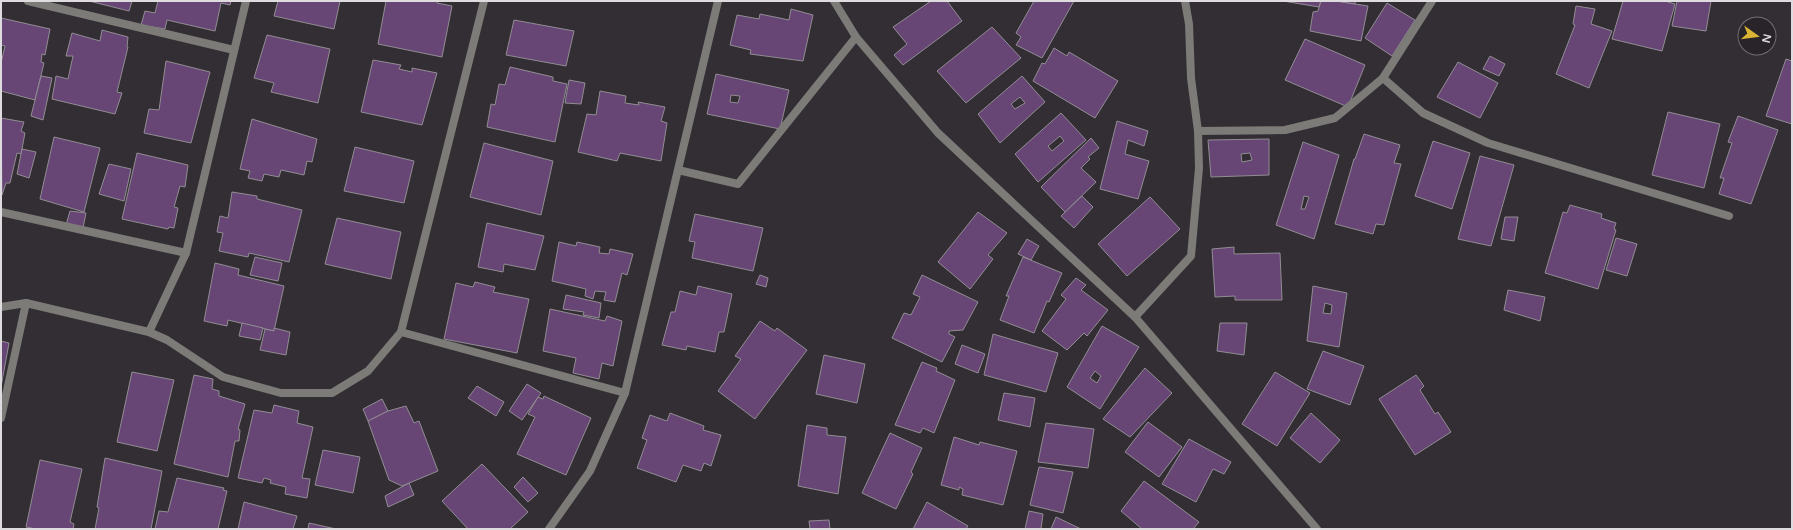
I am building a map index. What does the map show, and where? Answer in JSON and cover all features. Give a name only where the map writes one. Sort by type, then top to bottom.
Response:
[{"type":"street","points":[[28,1],[234,50]]},
{"type":"street","points":[[149,332],[186,253],[246,1]]},
{"type":"street","points":[[1,307],[26,303],[149,332],[167,340],[223,377],[281,393],[332,393],[368,371],[401,332],[484,1]]},
{"type":"street","points":[[550,529],[590,471],[625,393],[718,1]]},
{"type":"street","points":[[834,1],[856,37],[938,133],[1135,317],[1317,529]]},
{"type":"street","points":[[1135,317],[1191,256],[1199,168],[1198,131],[1191,78],[1189,24],[1185,1]]},
{"type":"street","points":[[1198,131],[1286,130],[1335,118],[1383,78],[1432,1]]},
{"type":"street","points":[[678,170],[738,184],[856,37]]},
{"type":"street","points":[[1383,78],[1423,113],[1488,143],[1729,216]]},
{"type":"street","points":[[1,212],[186,253]]},
{"type":"street","points":[[1,418],[26,303]]},
{"type":"street","points":[[401,332],[625,393]]},
{"type":"building","points":[[89,1],[132,1],[129,11]]},
{"type":"building","points":[[158,1],[231,1],[230,5],[221,3],[215,31],[167,20],[165,29],[141,25],[145,11],[155,13]]},
{"type":"building","points":[[278,1],[340,1],[334,29],[274,16]]},
{"type":"building","points":[[386,1],[438,1],[437,3],[452,6],[442,57],[378,44]]},
{"type":"building","points":[[931,1],[947,1],[962,21],[903,65],[894,55],[907,44],[893,27]]},
{"type":"building","points":[[1034,1],[1074,1],[1042,58],[1016,45],[1021,37],[1016,33]]},
{"type":"building","points":[[1283,1],[1321,1],[1319,7]]},
{"type":"building","points":[[1321,1],[1336,1],[1368,6],[1361,41],[1310,31],[1313,12],[1318,11]]},
{"type":"building","points":[[1336,1],[1355,1],[1355,4]]},
{"type":"building","points":[[1623,1],[1665,1],[1675,4],[1662,51],[1612,39]]},
{"type":"building","points":[[1677,1],[1711,1],[1706,31],[1672,26]]},
{"type":"building","points":[[1387,3],[1415,20],[1392,56],[1365,38]]},
{"type":"building","points":[[1576,6],[1595,9],[1591,24],[1612,31],[1589,88],[1556,74],[1575,25],[1573,24]]},
{"type":"building","points":[[791,9],[813,15],[803,61],[750,54],[751,50],[730,45],[737,15],[759,19],[760,14],[789,20]]},
{"type":"building","points":[[1,18],[50,29],[45,55],[42,54],[41,62],[44,63],[35,100],[1,91],[1,63],[5,46],[1,45]]},
{"type":"building","points":[[514,20],[574,31],[566,66],[506,55]]},
{"type":"building","points":[[992,27],[1021,58],[966,103],[937,71]]},
{"type":"building","points":[[102,30],[128,37],[128,47],[117,92],[122,93],[115,114],[52,99],[56,76],[68,79],[73,56],[66,56],[72,33],[100,41]]},
{"type":"building","points":[[267,35],[330,49],[318,103],[271,92],[274,83],[254,78]]},
{"type":"building","points":[[1305,39],[1365,65],[1348,107],[1285,80]]},
{"type":"building","points":[[1054,48],[1067,56],[1069,52],[1118,81],[1095,118],[1033,81],[1042,63],[1045,64]]},
{"type":"building","points":[[1490,56],[1505,64],[1499,76],[1483,69]]},
{"type":"building","points":[[1786,59],[1792,61],[1792,124],[1766,116]]},
{"type":"building","points":[[373,60],[401,65],[399,69],[412,72],[412,68],[437,73],[422,125],[361,112]]},
{"type":"building","points":[[166,61],[210,72],[191,143],[144,133],[149,109],[159,110]]},
{"type":"building","points":[[1458,62],[1498,83],[1480,118],[1437,97]]},
{"type":"building","points":[[510,67],[553,77],[553,81],[567,84],[555,142],[487,127],[491,104],[495,105],[499,84],[505,85]]},
{"type":"building","points":[[716,74],[789,90],[780,129],[707,114]],"holes":[[[731,95],[740,96],[738,103],[730,102]]]},
{"type":"building","points":[[41,76],[52,78],[43,120],[31,116]]},
{"type":"building","points":[[1022,76],[1045,102],[1000,143],[978,114]],"holes":[[[1020,97],[1025,103],[1015,109],[1011,104]]]},
{"type":"building","points":[[569,80],[585,83],[581,104],[565,103]]},
{"type":"building","points":[[600,91],[626,96],[625,103],[639,105],[638,102],[665,107],[661,121],[667,123],[661,161],[620,153],[617,161],[578,152],[587,114],[596,115]]},
{"type":"building","points":[[1668,112],[1720,124],[1704,188],[1652,175]]},
{"type":"building","points":[[1061,113],[1086,140],[1038,182],[1015,154]],"holes":[[[1060,136],[1064,141],[1052,151],[1048,146]]]},
{"type":"building","points":[[1738,116],[1778,130],[1751,204],[1719,194],[1724,178],[1720,178],[1732,143],[1728,142]]},
{"type":"building","points":[[1,118],[24,122],[21,131],[25,133],[21,154],[17,153],[10,183],[6,183],[2,195]]},
{"type":"building","points":[[252,119],[317,139],[312,162],[307,161],[304,175],[281,170],[279,177],[264,174],[262,181],[248,178],[250,171],[240,169]]},
{"type":"building","points":[[1117,121],[1148,131],[1144,146],[1128,140],[1125,154],[1149,161],[1138,199],[1100,189]]},
{"type":"building","points":[[1364,134],[1400,145],[1394,163],[1401,164],[1384,225],[1376,224],[1373,234],[1335,224],[1354,159]]},
{"type":"building","points":[[54,137],[100,148],[84,212],[40,199]]},
{"type":"building","points":[[1091,138],[1099,148],[1088,157],[1090,159],[1081,168],[1096,182],[1065,212],[1041,187]]},
{"type":"building","points":[[1269,139],[1269,175],[1211,177],[1208,140]],"holes":[[[1250,153],[1252,160],[1242,162],[1241,154]]]},
{"type":"building","points":[[1433,141],[1470,153],[1452,209],[1415,196]]},
{"type":"building","points":[[1303,142],[1339,155],[1314,239],[1276,225]],"holes":[[[1304,196],[1309,197],[1305,209],[1301,209]]]},
{"type":"building","points":[[484,143],[553,161],[541,215],[470,197]]},
{"type":"building","points":[[355,147],[414,161],[404,203],[344,191]]},
{"type":"building","points":[[22,149],[36,152],[29,178],[17,174]]},
{"type":"building","points":[[137,153],[188,165],[185,187],[180,186],[174,207],[178,208],[174,228],[169,227],[168,229],[122,219]]},
{"type":"building","points":[[1480,156],[1514,165],[1491,246],[1458,239]]},
{"type":"building","points":[[109,164],[131,169],[124,201],[99,194]]},
{"type":"building","points":[[232,192],[257,196],[257,199],[302,210],[289,262],[249,253],[248,257],[219,251],[223,233],[217,232],[220,216],[228,218]]},
{"type":"building","points":[[1082,196],[1093,207],[1074,228],[1061,216]]},
{"type":"building","points":[[1150,197],[1180,229],[1127,276],[1098,244]]},
{"type":"building","points":[[1570,205],[1602,214],[1601,218],[1616,223],[1614,229],[1616,230],[1598,289],[1545,273],[1563,212],[1567,213]]},
{"type":"building","points":[[70,211],[86,213],[83,228],[66,225]]},
{"type":"building","points":[[978,212],[1007,233],[988,255],[993,259],[970,289],[938,262]]},
{"type":"building","points":[[695,214],[763,228],[753,271],[692,258],[695,242],[689,241]]},
{"type":"building","points":[[1505,217],[1518,217],[1514,241],[1501,239]]},
{"type":"building","points":[[337,218],[401,232],[391,279],[325,264]]},
{"type":"building","points":[[487,223],[544,236],[535,270],[504,264],[503,272],[478,267]]},
{"type":"building","points":[[1616,238],[1637,244],[1627,276],[1606,270]]},
{"type":"building","points":[[1027,239],[1039,246],[1031,260],[1018,254]]},
{"type":"building","points":[[559,242],[576,246],[577,242],[600,247],[599,253],[609,254],[610,249],[633,254],[627,275],[622,273],[615,302],[604,300],[606,292],[595,291],[593,299],[585,296],[586,289],[552,281]]},
{"type":"building","points":[[1234,247],[1234,254],[1280,253],[1282,300],[1235,300],[1235,296],[1215,297],[1212,249]]},
{"type":"building","points":[[255,257],[282,263],[278,281],[250,275]]},
{"type":"building","points":[[1023,257],[1062,273],[1049,302],[1047,301],[1034,333],[1000,320],[1009,296],[1006,296]]},
{"type":"building","points":[[215,263],[239,269],[238,275],[284,286],[274,331],[228,320],[227,326],[204,321]]},
{"type":"building","points":[[760,275],[768,278],[766,287],[756,284]]},
{"type":"building","points":[[922,275],[978,302],[963,330],[949,331],[949,334],[955,337],[942,362],[892,338],[904,313],[911,315],[920,297],[913,294]]},
{"type":"building","points":[[1076,278],[1086,285],[1081,290],[1108,310],[1087,336],[1084,333],[1067,350],[1042,331],[1066,299],[1061,295]]},
{"type":"building","points":[[475,282],[495,287],[493,292],[529,299],[517,353],[444,339],[456,283],[473,287]]},
{"type":"building","points":[[698,286],[732,294],[724,332],[719,332],[715,352],[687,346],[686,350],[662,345],[671,312],[675,312],[680,291],[696,295]]},
{"type":"building","points":[[1313,286],[1347,293],[1339,347],[1307,341]],"holes":[[[1325,303],[1332,305],[1331,314],[1323,313]]]},
{"type":"building","points":[[1508,290],[1545,297],[1540,321],[1504,310]]},
{"type":"building","points":[[566,295],[601,303],[599,318],[583,315],[584,312],[563,309]]},
{"type":"building","points":[[550,309],[605,321],[607,316],[622,321],[613,366],[602,363],[599,379],[573,373],[576,358],[543,351]]},
{"type":"building","points":[[760,321],[775,331],[777,328],[807,350],[755,419],[718,391],[741,359],[735,356]]},
{"type":"building","points":[[242,323],[263,328],[260,340],[239,336]]},
{"type":"building","points":[[1220,323],[1247,323],[1244,355],[1217,351]]},
{"type":"building","points":[[1102,326],[1139,347],[1100,409],[1067,387]],"holes":[[[1095,371],[1101,376],[1097,383],[1090,378]]]},
{"type":"building","points":[[274,328],[290,332],[286,355],[260,350],[265,329],[274,331]]},
{"type":"building","points":[[993,334],[1058,353],[1046,392],[984,375]]},
{"type":"building","points":[[1,341],[9,343],[1,387]]},
{"type":"building","points":[[962,345],[985,354],[978,373],[955,364]]},
{"type":"building","points":[[1323,351],[1364,366],[1350,405],[1307,389]]},
{"type":"building","points":[[824,355],[865,364],[857,403],[816,394]]},
{"type":"building","points":[[922,362],[937,368],[936,371],[955,380],[934,433],[923,428],[920,433],[895,425]]},
{"type":"building","points":[[1145,368],[1172,393],[1130,437],[1103,419]]},
{"type":"building","points":[[132,372],[174,380],[157,451],[117,442]]},
{"type":"building","points":[[1275,372],[1310,393],[1277,446],[1242,424]]},
{"type":"building","points":[[194,375],[213,379],[212,389],[219,391],[219,396],[245,404],[238,429],[240,430],[239,441],[235,441],[228,477],[174,464]]},
{"type":"building","points":[[1416,375],[1424,386],[1420,390],[1435,414],[1438,412],[1451,432],[1415,455],[1379,399]]},
{"type":"building","points":[[527,384],[541,393],[522,420],[509,411]]},
{"type":"building","points":[[477,386],[504,402],[496,416],[468,398]]},
{"type":"building","points":[[1004,393],[1035,398],[1030,427],[998,420]]},
{"type":"building","points":[[544,396],[591,418],[566,475],[517,454],[535,417],[528,414],[538,397],[543,399]]},
{"type":"building","points":[[382,399],[388,411],[368,421],[363,409]]},
{"type":"building","points":[[274,405],[299,411],[297,423],[313,427],[302,478],[310,479],[307,498],[285,494],[286,487],[270,483],[271,480],[264,478],[262,483],[238,478],[254,410],[272,413]]},
{"type":"building","points":[[406,406],[414,423],[419,421],[438,471],[402,486],[389,480],[368,421],[388,411]]},
{"type":"building","points":[[670,413],[704,426],[703,430],[721,435],[711,466],[704,463],[701,471],[683,465],[676,482],[637,468],[647,440],[642,438],[650,415],[667,421]]},
{"type":"building","points":[[1311,413],[1340,440],[1320,463],[1290,438]]},
{"type":"building","points":[[1148,422],[1182,447],[1159,477],[1125,452]]},
{"type":"building","points":[[1046,423],[1094,429],[1088,468],[1038,462]]},
{"type":"building","points":[[807,425],[827,428],[827,435],[846,437],[838,494],[798,486]]},
{"type":"building","points":[[890,433],[922,448],[911,472],[913,474],[896,509],[862,493]]},
{"type":"building","points":[[954,437],[979,445],[980,442],[1017,451],[1003,505],[962,495],[963,489],[959,487],[959,490],[941,485]]},
{"type":"building","points":[[1189,439],[1231,462],[1224,474],[1213,469],[1196,502],[1162,484]]},
{"type":"building","points":[[323,450],[360,457],[353,493],[315,485]]},
{"type":"building","points":[[105,458],[162,471],[151,529],[95,529]]},
{"type":"building","points":[[40,460],[82,469],[70,522],[74,524],[73,529],[36,529],[26,527]]},
{"type":"building","points":[[482,464],[528,512],[510,529],[468,529],[442,501]]},
{"type":"building","points":[[1039,467],[1073,472],[1063,513],[1030,505]]},
{"type":"building","points":[[523,477],[538,493],[528,502],[514,487]]},
{"type":"building","points":[[177,478],[224,488],[223,490],[227,491],[218,529],[155,529],[159,511],[168,512]]},
{"type":"building","points":[[1144,481],[1199,522],[1193,529],[1142,529],[1121,511]]},
{"type":"building","points":[[409,483],[414,495],[388,507],[385,496]]},
{"type":"building","points":[[244,502],[297,516],[293,529],[238,529]]},
{"type":"building","points":[[927,502],[968,526],[966,529],[913,529]]},
{"type":"building","points":[[1029,511],[1043,514],[1041,529],[1025,529]]},
{"type":"building","points":[[1056,517],[1081,529],[1051,529]]},
{"type":"building","points":[[829,520],[830,529],[810,529],[809,521]]},
{"type":"building","points":[[309,523],[336,529],[308,529]]}]
